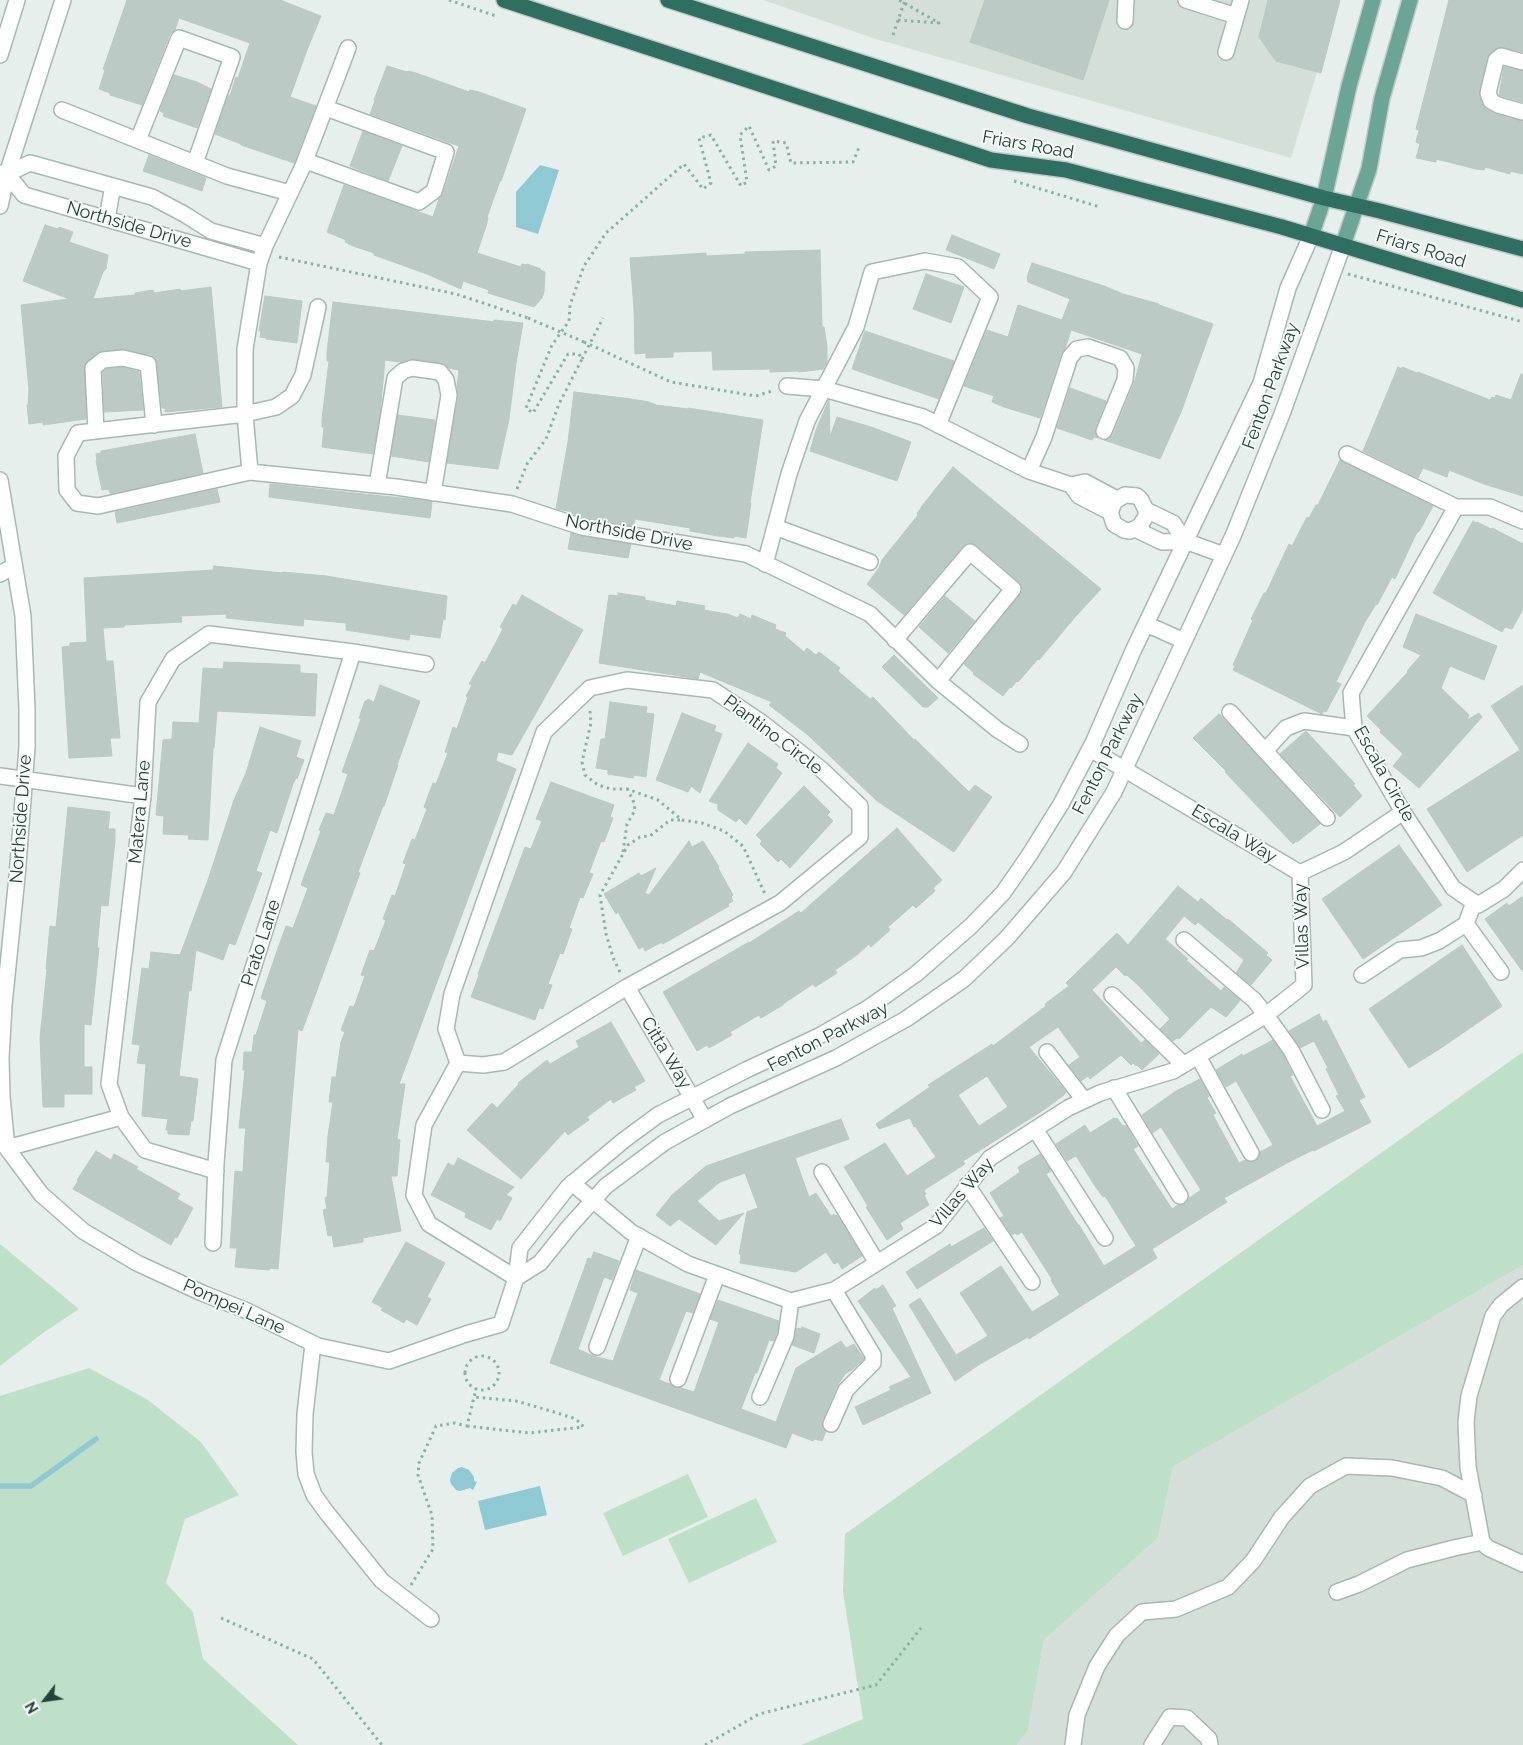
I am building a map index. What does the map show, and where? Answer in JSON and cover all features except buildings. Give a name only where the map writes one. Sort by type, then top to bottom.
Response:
[{"type":"highway","name":"Friars Road","points":[[504,0],[991,160],[1066,170],[1343,245],[1523,300]]},
{"type":"highway","name":"Friars Road","points":[[668,0],[1028,116],[1324,198],[1523,249]]},
{"type":"main road","name":"Fenton Parkway","points":[[1311,236],[1333,164],[1349,86],[1373,0]]},
{"type":"main road","name":"Fenton Parkway","points":[[1343,245],[1369,169],[1382,98],[1410,0]]},
{"type":"street","points":[[0,55],[17,0]]},
{"type":"street","points":[[0,206],[4,174],[62,0]]},
{"type":"street","points":[[1125,21],[1126,0]]},
{"type":"street","points":[[1186,0],[1236,16]]},
{"type":"street","points":[[1226,52],[1241,0]]},
{"type":"street","points":[[138,140],[179,38],[232,57],[195,163]]},
{"type":"street","points":[[250,472],[245,414],[245,349],[262,255],[306,161],[348,48]]},
{"type":"street","points":[[1523,62],[1501,56],[1496,60],[1488,93],[1491,101],[1498,105],[1523,112]]},
{"type":"street","points":[[306,161],[418,202],[434,191],[446,152],[326,108]]},
{"type":"street","points":[[62,110],[227,176],[290,193]]},
{"type":"street","name":"Northside Drive","points":[[30,163],[152,198],[189,217],[211,232],[262,255],[185,240],[24,195],[4,174],[30,163]]},
{"type":"street","points":[[108,218],[113,186]]},
{"type":"street","points":[[185,240],[193,234],[194,226],[189,217]]},
{"type":"street","name":"Fenton Parkway","points":[[501,1324],[516,1278],[520,1248],[568,1187],[624,1140],[658,1116],[819,1036],[868,1008],[916,974],[971,926],[1003,893],[1061,804],[1090,749],[1185,540],[1261,383],[1288,288],[1311,236]]},
{"type":"street","name":"Fenton Parkway","points":[[516,1278],[540,1263],[569,1226],[606,1186],[665,1142],[730,1106],[836,1058],[906,1019],[964,979],[1007,938],[1064,872],[1114,792],[1224,556],[1282,414],[1343,245]]},
{"type":"street","points":[[765,564],[789,474],[807,421],[856,327],[872,272],[925,262],[958,267],[990,297],[938,424]]},
{"type":"street","name":"Northside Drive","points":[[318,307],[303,375],[292,396],[276,407],[245,414],[78,433],[66,456],[67,490],[77,503],[98,506],[250,472],[377,485],[512,504],[582,527],[746,554],[870,614],[938,681],[998,730],[1020,744]]},
{"type":"street","points":[[1030,471],[1044,437],[1070,357],[1077,349],[1088,348],[1120,358],[1126,368],[1126,380],[1104,431]]},
{"type":"street","points":[[96,431],[93,368],[103,360],[123,358],[148,364],[154,425]]},
{"type":"street","points":[[377,485],[395,378],[403,371],[412,368],[440,372],[446,380],[449,394],[433,493]]},
{"type":"street","points":[[787,386],[824,389],[923,417],[1030,471],[1071,485],[1079,496],[1114,506]]},
{"type":"street","points":[[1347,454],[1456,507],[1490,506],[1523,521]]},
{"type":"street","name":"Northside Drive","points":[[0,480],[23,622],[27,709],[27,747],[17,877],[4,1004],[1,1058],[2,1144]]},
{"type":"street","points":[[1125,495],[1137,496],[1146,510],[1144,522],[1135,529],[1119,528],[1111,518],[1114,506],[1125,495]]},
{"type":"street","name":"Escala Circle","points":[[1456,507],[1352,693],[1354,728],[1403,812],[1453,888],[1474,902]]},
{"type":"street","points":[[1146,510],[1173,523],[1185,540]]},
{"type":"street","points":[[775,527],[870,562]]},
{"type":"street","points":[[1135,529],[1162,542],[1185,540],[1224,556]]},
{"type":"street","points":[[895,640],[970,552],[1013,589],[938,681]]},
{"type":"street","points":[[0,574],[14,566]]},
{"type":"street","points":[[1146,624],[1184,641]]},
{"type":"street","name":"Matera Lane","points":[[216,1171],[145,1150],[121,1117],[109,1084],[144,796],[148,702],[173,659],[209,634],[353,652],[426,664]]},
{"type":"street","name":"Prato Lane","points":[[213,1243],[224,1060],[353,652]]},
{"type":"street","name":"Piantino Circle","points":[[458,1063],[483,1065],[504,1062],[628,987],[780,903],[860,837],[860,806],[821,769],[761,722],[713,690],[627,680],[590,688]]},
{"type":"street","points":[[516,1278],[429,1224],[414,1195],[424,1125],[458,1063],[446,1029],[452,994],[544,732],[590,688]]},
{"type":"street","points":[[1230,712],[1327,818]]},
{"type":"street","points":[[1265,751],[1286,728],[1304,721],[1354,728]]},
{"type":"street","name":"Escala Way","points":[[1090,749],[1300,873]]},
{"type":"street","points":[[0,776],[144,796]]},
{"type":"street","points":[[1300,873],[1344,852],[1403,812]]},
{"type":"street","points":[[1362,975],[1400,950],[1421,948],[1439,941],[1466,924],[1474,902],[1478,906],[1504,889],[1523,870]]},
{"type":"street","name":"Villas Way","points":[[791,1301],[834,1290],[936,1226],[990,1158],[1068,1108],[1114,1088],[1173,1071],[1266,1015],[1304,985],[1300,873]]},
{"type":"street","points":[[1466,924],[1501,972]]},
{"type":"street","points":[[1184,940],[1254,1000],[1292,1050],[1322,1110]]},
{"type":"street","name":"Citta Way","points":[[628,987],[705,1120]]},
{"type":"street","points":[[1112,995],[1183,1064]]},
{"type":"street","points":[[1047,1052],[1084,1100]]},
{"type":"street","points":[[1198,1056],[1251,1153]]},
{"type":"street","points":[[1114,1088],[1180,1196]]},
{"type":"street","points":[[2,1144],[121,1117]]},
{"type":"street","points":[[1035,1129],[1106,1238]]},
{"type":"street","name":"Pompei Lane","points":[[2,1144],[41,1194],[83,1231],[137,1263],[202,1293],[245,1310],[313,1344],[389,1361],[501,1324]]},
{"type":"street","points":[[822,1172],[877,1263]]},
{"type":"street","points":[[572,1184],[631,1232],[688,1264],[791,1301],[786,1336],[760,1396]]},
{"type":"street","points":[[967,1185],[1032,1282]]},
{"type":"street","points":[[597,1347],[639,1236]]},
{"type":"street","points":[[678,1379],[717,1275]]},
{"type":"street","points":[[1523,1287],[1501,1305],[1493,1316],[1469,1396],[1466,1422],[1468,1467],[1482,1542],[1488,1548],[1523,1564]]},
{"type":"street","points":[[831,1424],[846,1390],[874,1363],[873,1355],[834,1290]]},
{"type":"street","points":[[313,1344],[305,1414],[304,1452],[306,1474],[314,1495],[382,1581],[431,1619]]},
{"type":"street","points":[[1073,1745],[1077,1715],[1080,1707],[1097,1666],[1117,1635],[1142,1612],[1176,1609],[1228,1587],[1253,1561],[1282,1517],[1310,1486],[1346,1466],[1392,1468],[1442,1478],[1474,1495]]},
{"type":"street","points":[[1337,1592],[1359,1584],[1408,1560],[1482,1542]]},
{"type":"street","points":[[1152,1745],[1170,1718],[1187,1718],[1209,1738],[1210,1745]]},
{"type":"path","points":[[898,20],[939,23],[899,0]]},
{"type":"path","points":[[893,35],[905,2]]},
{"type":"path","points":[[582,359],[578,354],[568,354],[533,413],[526,408],[552,345],[569,321],[570,305],[584,266],[606,233],[684,164],[703,189],[711,183],[699,138],[711,135],[741,186],[747,182],[740,135],[749,126],[769,170],[776,166],[773,141],[786,143],[791,162],[853,162],[860,145]]},
{"type":"path","points":[[1004,179],[1100,207]]},
{"type":"path","points":[[262,255],[447,292],[528,318],[671,382],[682,385],[756,396],[787,386]]},
{"type":"path","points":[[1360,277],[1523,322]]},
{"type":"path","points":[[512,504],[527,464],[546,438],[558,404],[604,318]]},
{"type":"path","points":[[590,688],[590,723],[582,762],[585,775],[598,785],[611,789],[627,789],[658,800],[682,820]]},
{"type":"path","points":[[623,854],[627,824],[636,805],[627,789]]},
{"type":"path","points":[[628,987],[614,960],[606,934],[600,895],[628,845],[640,837],[650,836],[670,820],[702,823],[724,831],[743,846],[772,907]]},
{"type":"path","points":[[486,1357],[498,1368],[497,1379],[495,1383],[486,1389],[476,1389],[468,1382],[465,1371],[470,1361],[475,1358],[486,1357]]},
{"type":"path","points":[[467,1426],[476,1389]]},
{"type":"path","points":[[403,1598],[433,1549],[432,1515],[418,1475],[418,1463],[436,1426],[455,1422],[467,1426],[529,1433],[583,1428],[581,1423],[573,1418],[516,1401],[474,1397]]},
{"type":"path","points":[[221,1618],[313,1659],[382,1745]]},
{"type":"path","points":[[705,1745],[759,1714],[876,1685],[922,1628]]},
{"type":"shaded area","points":[[763,0],[1339,0],[1291,158],[876,39]]},
{"type":"shaded area","points":[[1523,1265],[1523,1745],[1017,1745],[1028,1730],[1044,1640],[1158,1538],[1173,1467]]},
{"type":"green space","points":[[1523,1052],[1523,1265],[1173,1467],[1158,1538],[1044,1640],[1028,1730],[1017,1745],[801,1745],[863,1719],[843,1592],[845,1534]]},
{"type":"green space","points":[[0,1244],[79,1309],[43,1333],[0,1366]]},
{"type":"green space","points":[[89,1368],[148,1400],[201,1442],[239,1495],[185,1519],[166,1583],[193,1612],[203,1659],[298,1745],[0,1745],[0,1396]]},
{"type":"green space","points":[[688,1474],[708,1517],[623,1556],[603,1513]]},
{"type":"green space","points":[[756,1498],[777,1542],[689,1583],[668,1539]]},
{"type":"water","points":[[540,165],[559,170],[538,234],[516,227],[516,192]]},
{"type":"water","points":[[462,1467],[469,1470],[474,1477],[474,1481],[477,1482],[473,1490],[470,1488],[460,1491],[456,1490],[451,1484],[452,1473]]},
{"type":"water","points":[[540,1486],[547,1515],[485,1530],[478,1501]]},
{"type":"waterway","points":[[0,1486],[31,1486],[96,1439]]}]
